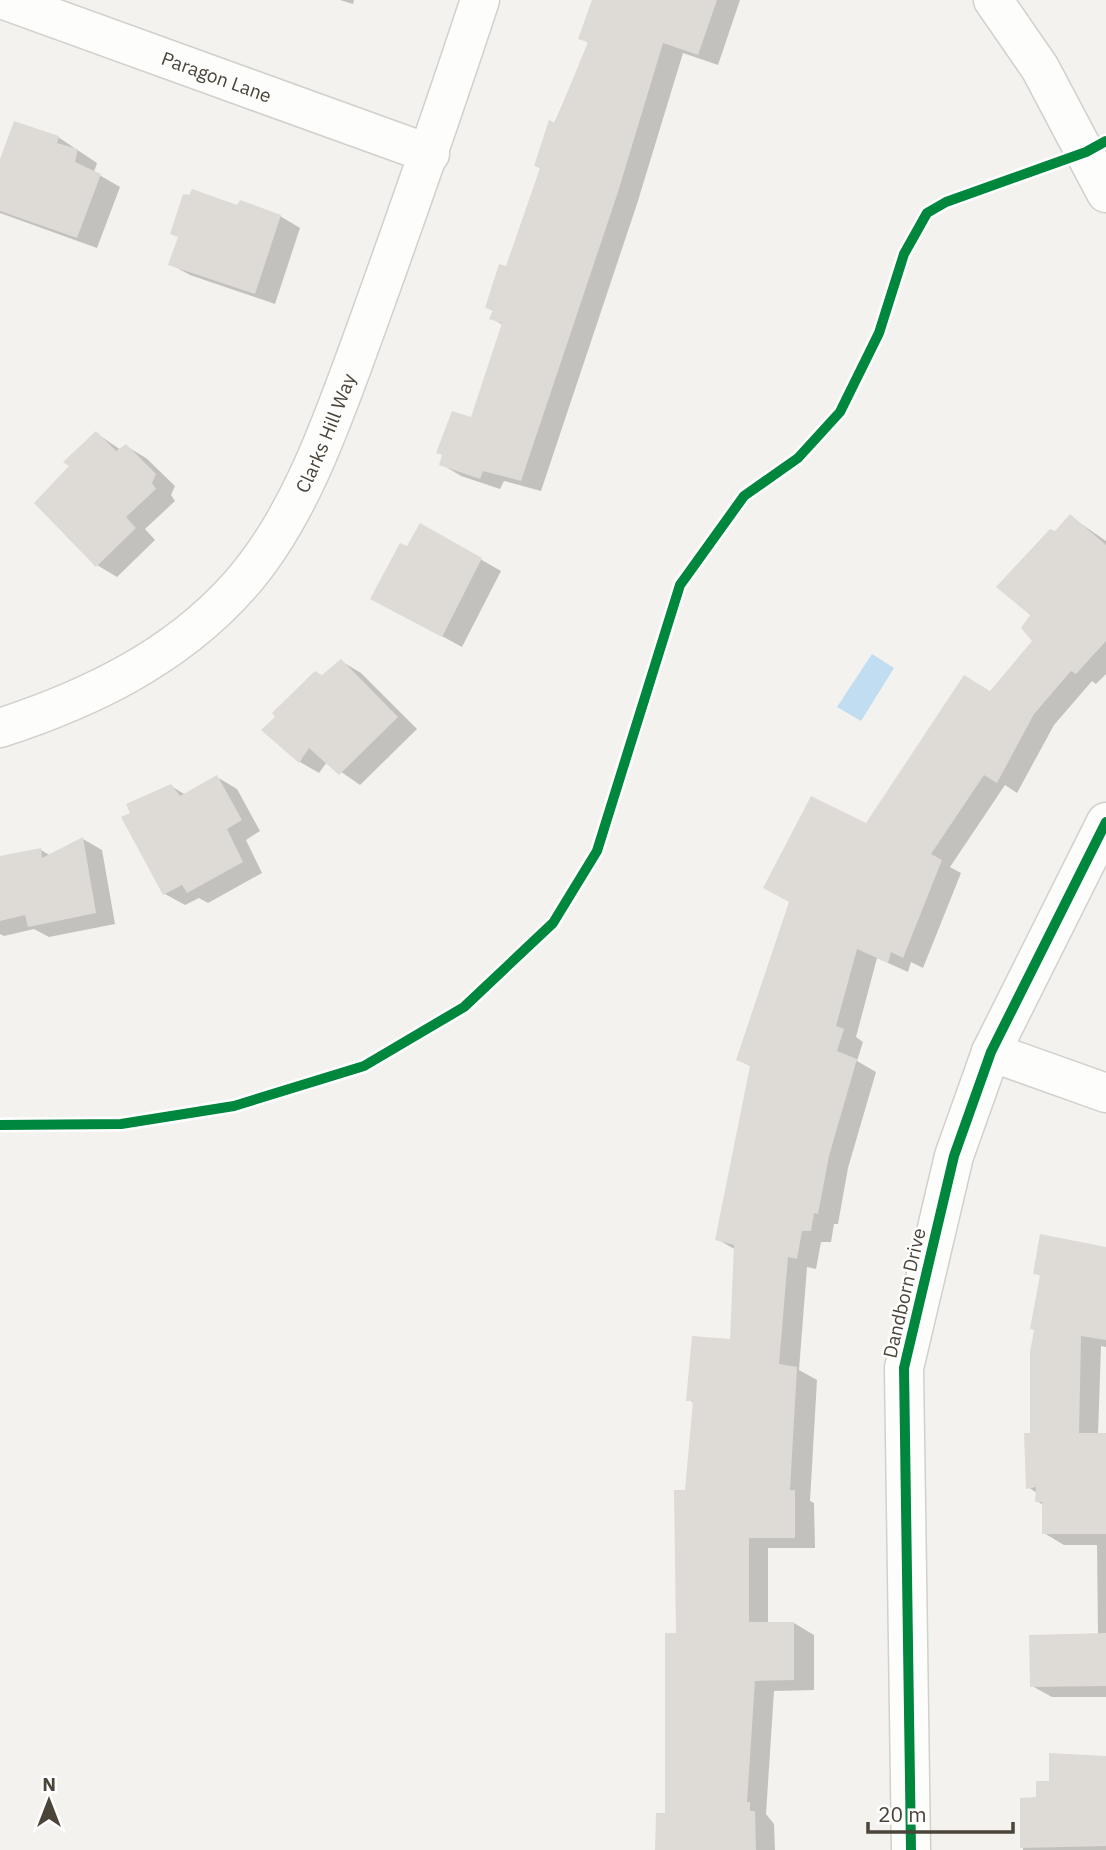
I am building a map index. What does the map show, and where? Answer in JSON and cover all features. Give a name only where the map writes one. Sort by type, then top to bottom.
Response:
[{"type":"street","name":"Paragon Lane","points":[[4,0],[430,153]]},
{"type":"street","name":"Clarks Hill Way","points":[[0,727],[55,710],[132,674],[202,622],[238,587],[275,542],[346,382],[430,153],[480,0]]},
{"type":"street","points":[[993,0],[1040,68],[1106,193]]},
{"type":"street","name":"Dandborn Drive","points":[[911,1850],[904,1367],[954,1156],[991,1052],[1106,822]]},
{"type":"street","points":[[991,1052],[1106,1093]]},
{"type":"water","points":[[872,654],[894,668],[861,721],[837,707]]},
{"type":"building","points":[[592,0],[717,0],[698,55],[663,43],[618,192],[521,481],[483,471],[480,479],[439,465],[442,455],[436,453],[452,411],[471,417],[502,323],[489,319],[493,310],[485,308],[499,264],[506,266],[540,168],[534,166],[549,120],[555,123],[588,42],[578,39]]},
{"type":"building","points":[[14,121],[59,136],[57,143],[78,149],[75,162],[101,174],[77,238],[0,211],[0,159]]},
{"type":"building","points":[[192,189],[237,205],[240,200],[281,215],[255,294],[168,265],[178,237],[170,234],[183,194],[189,195]]},
{"type":"building","points":[[96,431],[116,451],[126,444],[156,474],[152,483],[156,489],[126,517],[136,528],[96,567],[34,503],[69,466],[63,462]]},
{"type":"building","points":[[1070,514],[1106,545],[1106,641],[1076,674],[1071,671],[1034,714],[997,783],[984,775],[931,854],[942,860],[903,958],[891,952],[888,963],[857,949],[836,1026],[844,1029],[837,1051],[857,1059],[829,1156],[818,1214],[814,1213],[811,1231],[802,1231],[797,1259],[788,1257],[779,1364],[797,1367],[790,1490],[795,1490],[795,1538],[749,1538],[749,1622],[794,1622],[794,1680],[755,1681],[747,1802],[750,1802],[750,1811],[755,1811],[756,1850],[655,1850],[656,1813],[665,1813],[665,1633],[676,1633],[674,1490],[685,1490],[693,1401],[686,1401],[692,1336],[730,1339],[734,1245],[715,1240],[750,1066],[736,1060],[789,902],[763,888],[811,796],[866,823],[964,675],[990,691],[1032,641],[1021,628],[1030,615],[996,587],[1050,529],[1055,531]]},
{"type":"building","points":[[420,523],[482,558],[442,637],[370,599],[400,543],[407,546]]},
{"type":"building","points":[[341,659],[398,717],[339,775],[309,748],[299,763],[261,730],[275,717],[272,713],[315,671],[322,675]]},
{"type":"building","points":[[217,775],[242,820],[227,829],[243,862],[187,893],[182,885],[163,895],[121,817],[130,813],[126,804],[171,784],[180,796]]},
{"type":"building","points":[[83,837],[96,913],[28,927],[25,915],[0,921],[0,856],[41,848],[42,858]]},
{"type":"building","points":[[1040,1234],[1106,1247],[1106,1340],[1081,1336],[1079,1433],[1106,1433],[1106,1534],[1042,1534],[1042,1502],[1035,1502],[1036,1487],[1026,1489],[1024,1433],[1030,1433],[1030,1352],[1034,1330],[1030,1329],[1040,1275],[1033,1274]]},
{"type":"building","points":[[1106,1633],[1106,1686],[1030,1687],[1029,1635]]},
{"type":"building","points":[[1049,1753],[1106,1756],[1106,1846],[1020,1848],[1020,1798],[1036,1797],[1036,1781],[1049,1781]]},
{"type":"cycle path","points":[[0,1125],[121,1124],[234,1106],[364,1066],[464,1007],[553,923],[597,851],[680,585],[744,496],[798,458],[840,412],[879,333],[904,254],[927,213],[946,202],[1086,152],[1106,141]]},
{"type":"cycle path","points":[[911,1850],[904,1368],[954,1156],[991,1052],[1106,822]]}]
